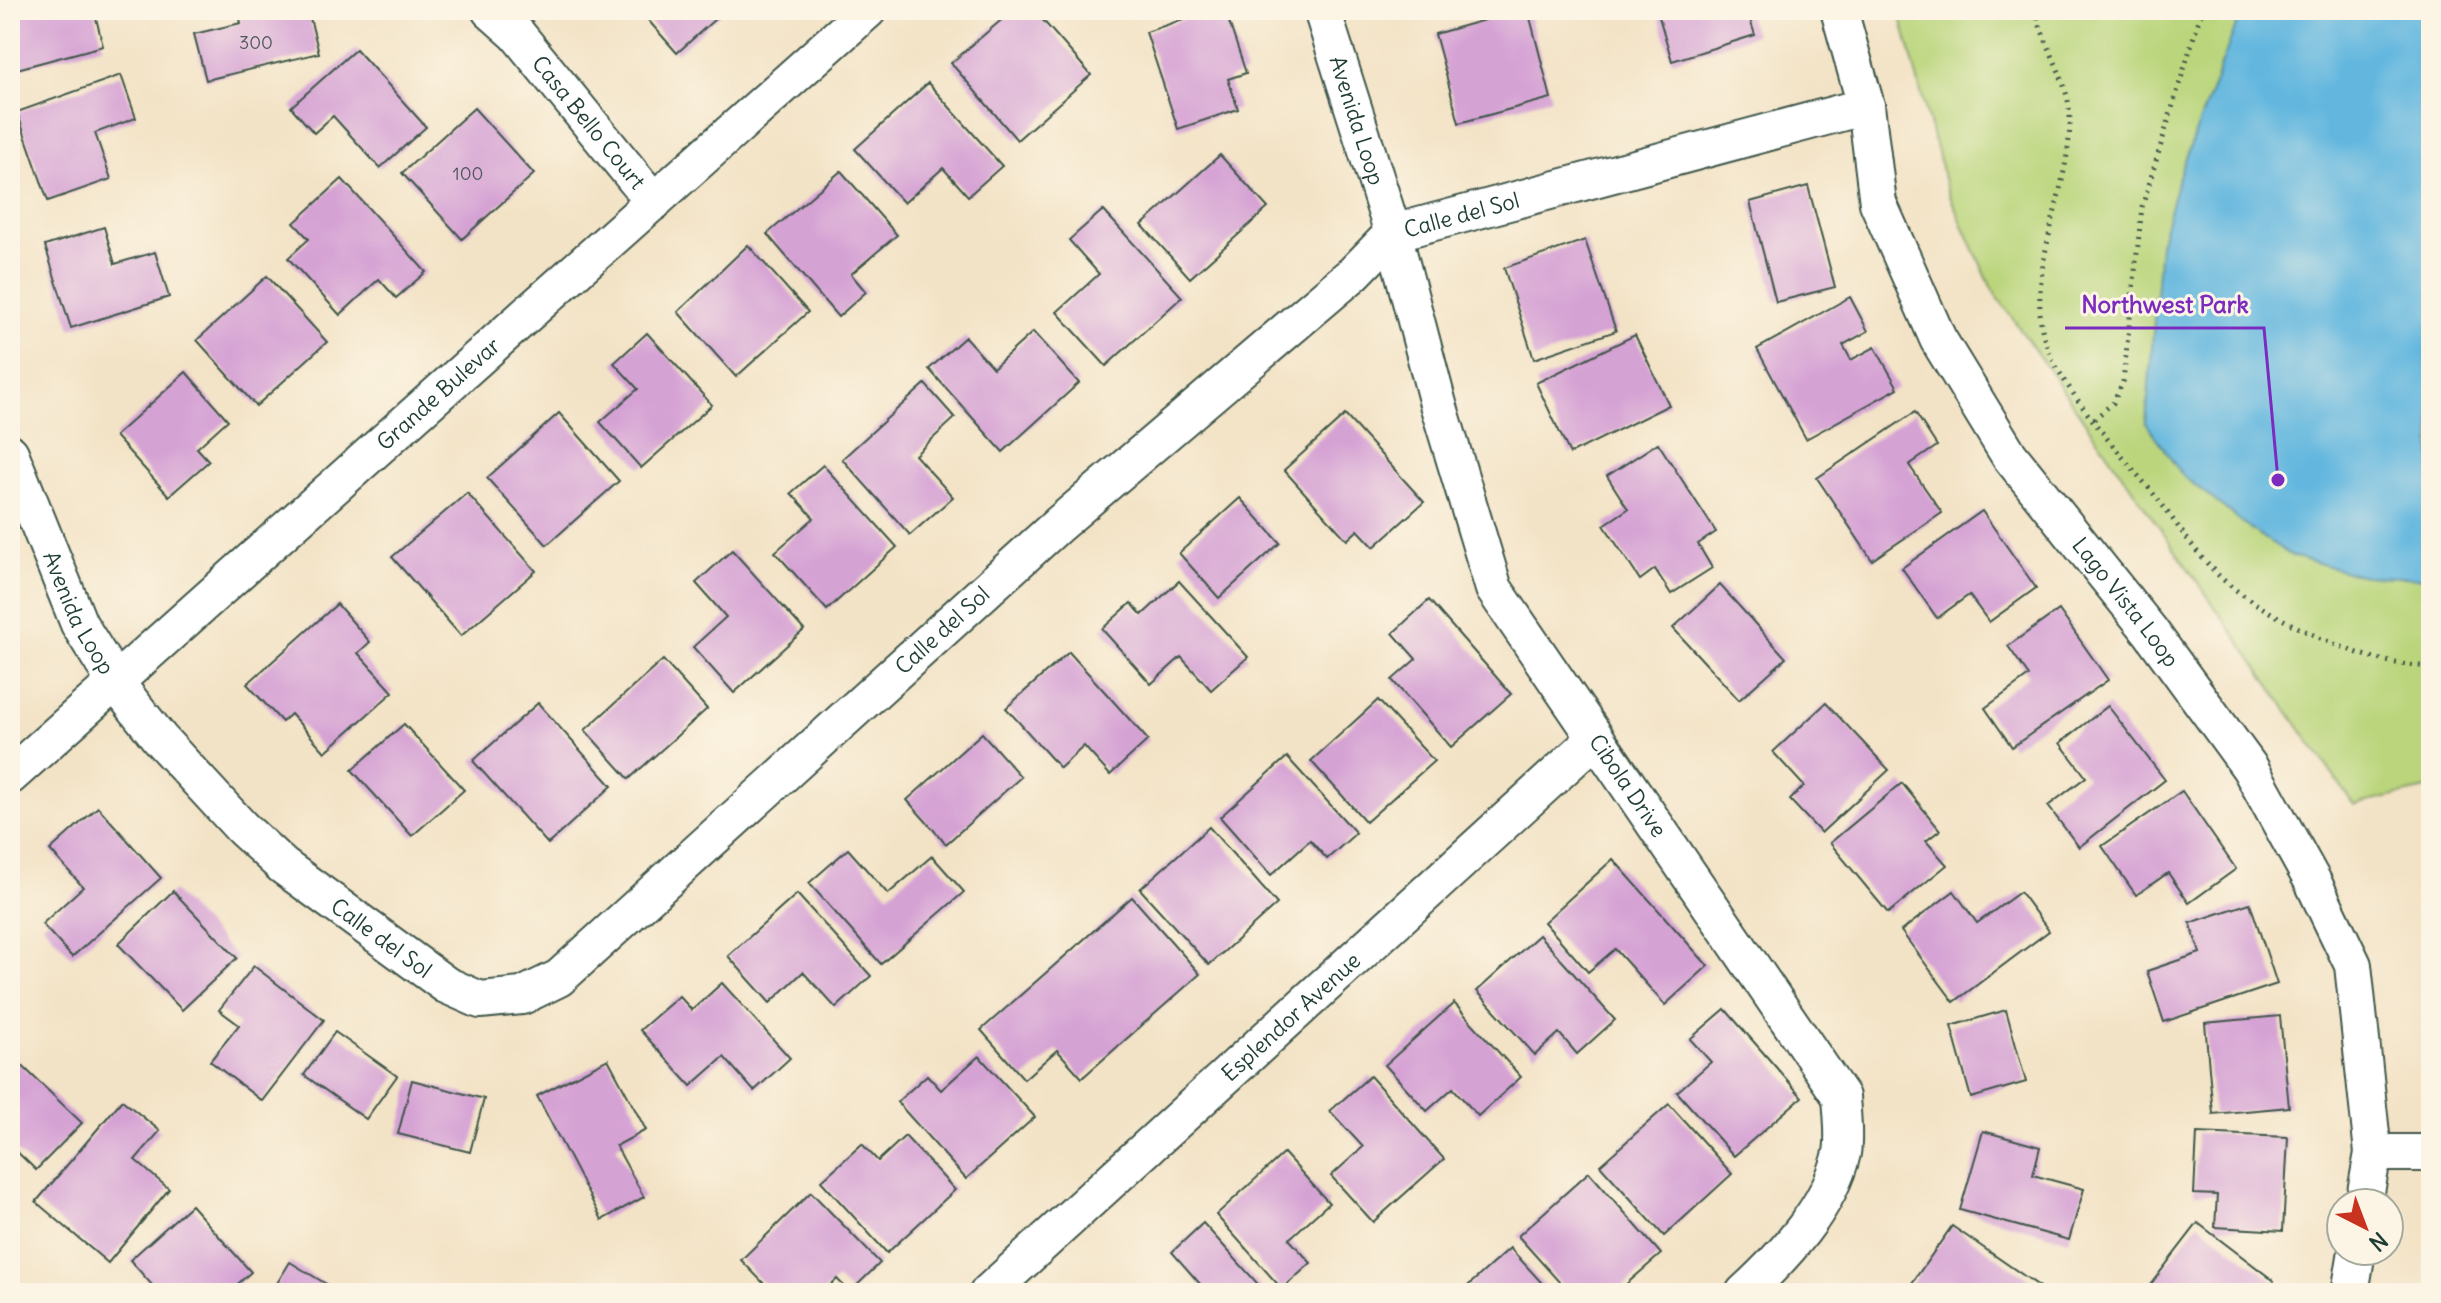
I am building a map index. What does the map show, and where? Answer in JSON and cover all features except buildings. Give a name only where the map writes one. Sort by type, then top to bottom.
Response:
[{"type":"street","name":"Casa Bello Court","points":[[490,10],[517,34],[654,202]]},
{"type":"street","name":"Grande Bulevar","points":[[10,776],[868,10]]},
{"type":"street","name":"Avenida Loop","points":[[1322,10],[1393,233]]},
{"type":"street","name":"Lago Vista Loop","points":[[1839,10],[1866,106],[1878,203],[1938,339],[2009,455],[2150,631],[2250,768],[2313,882],[2353,965],[2373,1153],[2367,1187]]},
{"type":"street","name":"Calle del Sol","points":[[115,682],[160,739],[242,828],[283,866],[446,985],[480,1000],[522,996],[559,978],[1059,524],[1354,273],[1393,233],[1866,106]]},
{"type":"street","name":"Cibola Drive","points":[[1393,233],[1438,404],[1494,589],[1841,1097],[1842,1150],[1831,1187],[1783,1257],[1744,1293]]},
{"type":"street","name":"Avenida Loop","points":[[10,453],[79,624],[115,682]]},
{"type":"street","name":"Esplendor Avenue","points":[[988,1293],[1595,739]]},
{"type":"street","points":[[2373,1153],[2431,1153]]},
{"type":"street","points":[[2350,1293],[2354,1267]]},
{"type":"path","points":[[2035,10],[2070,114],[2066,164],[2040,285],[2039,310],[2049,352],[2061,374],[2214,569],[2233,588],[2258,605],[2344,646],[2399,665],[2431,666]]},
{"type":"path","points":[[2094,419],[2113,403],[2123,382],[2142,207],[2202,10]]},
{"type":"green space","points":[[1899,10],[2431,10],[2431,788],[2354,805],[1992,289],[1947,190]]},
{"type":"water","points":[[2242,10],[2431,10],[2431,578],[2364,576],[2292,556],[2252,530],[2182,475],[2146,423],[2160,244],[2179,176]]},
{"type":"place","name":"Northwest Park","points":[[2278,480]]}]
